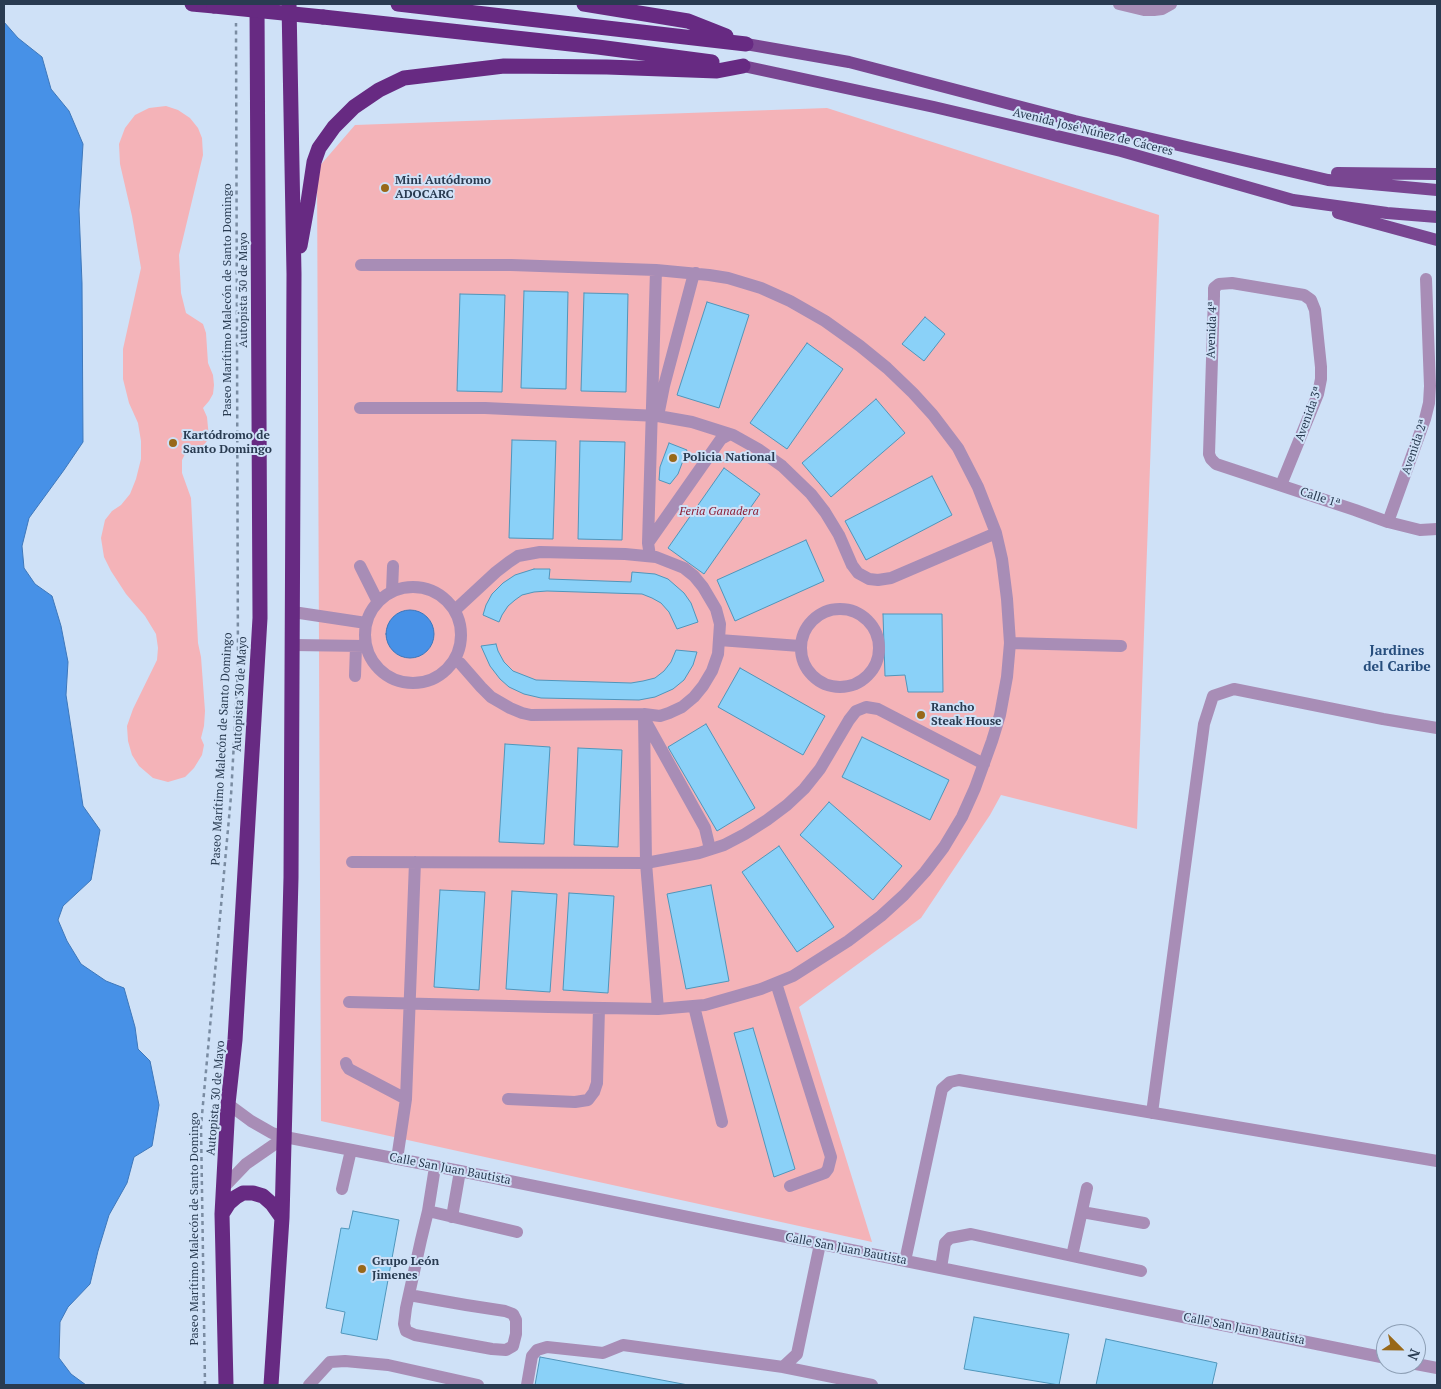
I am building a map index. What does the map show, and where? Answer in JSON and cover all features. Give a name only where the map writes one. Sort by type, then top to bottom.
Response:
[{"type":"highway","points":[[192,4],[598,47],[743,66]]},
{"type":"highway","name":"Autopista 30 de Mayo","points":[[226,1385],[222,1214],[228,1104],[235,1040],[260,618],[257,4]]},
{"type":"highway","points":[[271,1385],[282,1218],[291,878],[294,274],[289,4]]},
{"type":"highway","points":[[398,4],[746,44]]},
{"type":"highway","points":[[584,4],[688,21],[746,44]]},
{"type":"highway","points":[[294,274],[314,162],[319,148],[334,128],[354,107],[379,90],[404,78],[504,66],[717,71],[743,66]]},
{"type":"highway","points":[[222,1214],[229,1203],[236,1197],[243,1193],[253,1193],[263,1196],[272,1204],[282,1218]]},
{"type":"main road","name":"Avenida José Núñez de Cáceres","points":[[746,44],[849,62],[1075,121],[1328,180],[1437,190]]},
{"type":"main road","name":"Avenida José Núñez de Cáceres","points":[[743,66],[934,107],[1121,151],[1293,200],[1437,217]]},
{"type":"main road","points":[[1294,172],[1437,174]]},
{"type":"main road","points":[[1293,200],[1437,240]]},
{"type":"street","points":[[1118,4],[1144,10],[1154,10],[1162,9],[1171,4]]},
{"type":"street","points":[[349,1002],[658,1009],[714,1002],[761,989],[793,976],[848,941],[881,916],[925,872],[944,846],[962,816],[975,788],[1000,715],[1007,677],[1010,643],[1002,559],[996,532],[978,487],[958,448],[933,415],[887,368],[825,321],[761,288],[728,278],[696,273],[511,265],[361,265]]},
{"type":"street","points":[[649,550],[655,416],[656,270]]},
{"type":"street","points":[[655,416],[693,277],[696,273]]},
{"type":"street","name":"Avenida 2ª","points":[[1388,522],[1425,420],[1429,403],[1426,279]]},
{"type":"street","name":"Avenida 4ª","points":[[1209,454],[1214,288],[1219,284],[1232,283],[1304,295],[1311,300],[1315,310]]},
{"type":"street","name":"Avenida 3ª","points":[[1281,485],[1318,394],[1321,379],[1315,310]]},
{"type":"street","points":[[360,408],[485,408],[655,416],[692,422],[730,434],[758,449],[782,466],[806,489],[830,520],[852,565],[858,573],[869,579],[891,578],[996,532]]},
{"type":"street","points":[[649,550],[721,439],[730,434]]},
{"type":"street","name":"Calle 1ª","points":[[1209,454],[1216,464],[1388,522],[1420,530],[1437,529]]},
{"type":"street","points":[[454,660],[460,663],[491,696],[522,713],[531,715],[660,716],[682,706],[694,697],[703,686],[712,671],[718,654],[720,624],[716,609],[703,586],[694,576],[684,568],[649,550],[625,554],[540,552],[524,555],[509,562],[496,572],[455,610]]},
{"type":"street","points":[[360,566],[378,602]]},
{"type":"street","points":[[392,591],[393,566]]},
{"type":"street","points":[[355,676],[361,646],[364,634],[366,623],[370,612],[378,602],[392,591],[410,586],[428,588],[443,597],[455,610],[461,626],[460,644],[454,660],[448,669],[439,676],[419,683],[408,683],[388,677],[380,671],[361,646]]},
{"type":"street","points":[[835,609],[848,610],[861,615],[871,624],[877,636],[879,650],[876,662],[866,677],[850,686],[838,688],[826,685],[815,679],[806,670],[800,646],[804,633],[811,622],[822,613],[835,609]]},
{"type":"street","points":[[293,612],[366,623]]},
{"type":"street","points":[[719,640],[800,646]]},
{"type":"street","points":[[1010,643],[1121,646]]},
{"type":"street","points":[[293,645],[361,646]]},
{"type":"street","points":[[1152,1113],[1204,724],[1214,696],[1234,689],[1437,728]]},
{"type":"street","points":[[352,862],[646,863],[699,854],[724,845],[745,834],[787,805],[804,789],[820,769],[856,711],[866,707],[878,709],[984,764]]},
{"type":"street","points":[[644,716],[654,738],[704,828],[710,849]]},
{"type":"street","points":[[644,716],[646,863],[658,1009]]},
{"type":"street","points":[[397,1159],[406,1100],[415,862]]},
{"type":"street","points":[[776,983],[831,1157],[828,1169],[825,1172],[790,1186]]},
{"type":"street","points":[[694,1006],[722,1122]]},
{"type":"street","points":[[508,1099],[574,1102],[588,1100],[594,1092],[597,1083],[598,1008]]},
{"type":"street","points":[[346,1062],[349,1069],[406,1100]]},
{"type":"street","points":[[905,1261],[942,1089],[950,1082],[959,1080],[1437,1160]]},
{"type":"street","name":"Calle San Juan Bautista","points":[[228,1104],[251,1122],[284,1137],[1376,1356]]},
{"type":"street","points":[[224,1188],[246,1164],[284,1137]]},
{"type":"street","points":[[342,1189],[351,1150]]},
{"type":"street","points":[[409,1294],[505,1311],[512,1314],[516,1320],[516,1334],[513,1346],[506,1350],[492,1349],[415,1336],[406,1331],[404,1324],[409,1294],[428,1211],[435,1167]]},
{"type":"street","points":[[452,1217],[460,1171]]},
{"type":"street","points":[[1072,1256],[1087,1188]]},
{"type":"street","points":[[428,1211],[517,1232]]},
{"type":"street","points":[[1082,1212],[1144,1223]]},
{"type":"street","points":[[941,1268],[945,1244],[950,1238],[971,1234],[1141,1271]]},
{"type":"street","points":[[783,1367],[797,1354],[820,1244]]},
{"type":"street","points":[[527,1385],[532,1356],[538,1350],[547,1347],[603,1353],[623,1345],[783,1367],[872,1385]]},
{"type":"street","points":[[309,1385],[330,1362],[358,1361],[388,1365],[478,1385]]},
{"type":"path","name":"Paseo Marítimo Malecón de Santo Domingo","points":[[205,1385],[201,1126],[230,796],[238,669],[236,23]]},
{"type":"green space","name":"Kartódromo de Santo Domingo","points":[[166,106],[178,110],[190,118],[198,128],[202,138],[203,155],[179,255],[181,293],[186,313],[203,324],[206,333],[208,363],[213,375],[214,385],[213,394],[203,408],[207,417],[209,438],[204,445],[186,452],[182,460],[182,473],[191,498],[198,643],[201,657],[205,711],[201,738],[204,745],[202,755],[194,768],[185,777],[168,782],[153,778],[139,766],[132,755],[128,741],[127,726],[133,709],[157,660],[158,648],[156,634],[145,616],[126,594],[111,571],[104,557],[101,538],[105,520],[130,494],[141,459],[138,423],[129,403],[123,379],[123,349],[141,268],[120,164],[119,144],[125,128],[135,115],[149,108]]},
{"type":"green space","name":"Feria Ganadera","points":[[827,108],[1159,215],[1137,829],[1001,795],[990,815],[921,918],[799,1007],[872,1242],[321,1121],[317,169],[355,125]]},
{"type":"water","points":[[4,22],[18,38],[42,57],[51,89],[69,111],[83,144],[79,210],[82,283],[83,442],[29,518],[22,546],[24,568],[35,584],[52,596],[61,626],[68,662],[66,695],[83,806],[100,830],[91,880],[63,906],[58,920],[67,941],[81,964],[106,981],[124,988],[135,1027],[138,1049],[150,1061],[159,1105],[152,1146],[134,1157],[127,1183],[109,1215],[90,1284],[68,1307],[60,1322],[59,1358],[71,1374],[86,1385],[4,1385]]},
{"type":"water","points":[[410,610],[419,612],[427,617],[432,625],[434,634],[432,643],[427,651],[419,656],[410,658],[401,656],[393,651],[388,643],[386,634],[388,625],[393,617],[401,612]]},
{"type":"building","points":[[524,291],[568,292],[566,389],[521,388]]},
{"type":"building","points":[[584,293],[628,294],[626,392],[581,391]]},
{"type":"building","points":[[460,294],[505,295],[502,392],[457,391]]},
{"type":"building","points":[[707,302],[749,315],[719,408],[677,395]]},
{"type":"building","points":[[925,317],[945,334],[924,361],[902,344]]},
{"type":"building","points":[[807,343],[843,369],[787,449],[750,423]]},
{"type":"building","points":[[876,399],[905,433],[831,497],[802,463]]},
{"type":"building","points":[[512,440],[556,441],[553,539],[509,538]]},
{"type":"building","points":[[580,441],[625,442],[622,540],[578,539]]},
{"type":"building","name":"Policia National","points":[[669,443],[687,450],[678,474],[670,484],[659,480],[660,467]]},
{"type":"building","points":[[724,468],[760,494],[704,574],[668,548]]},
{"type":"building","points":[[932,476],[952,515],[866,560],[845,521]]},
{"type":"building","points":[[806,540],[824,581],[735,621],[717,580]]},
{"type":"building","points":[[534,569],[550,569],[549,579],[631,582],[632,572],[655,574],[668,579],[684,593],[691,603],[698,622],[677,629],[669,612],[661,603],[642,594],[534,592],[522,595],[508,606],[499,622],[483,615],[492,594],[503,583],[515,575]]},
{"type":"building","points":[[883,614],[942,614],[943,692],[908,692],[905,675],[885,676]]},
{"type":"building","points":[[496,644],[504,662],[513,671],[536,680],[631,683],[643,681],[655,678],[664,671],[671,662],[676,650],[697,652],[693,665],[684,680],[673,689],[655,697],[639,700],[541,698],[524,694],[509,687],[500,679],[490,666],[481,646]]},
{"type":"building","points":[[740,668],[825,716],[803,755],[718,707]]},
{"type":"building","points":[[706,724],[755,808],[717,831],[668,747]]},
{"type":"building","points":[[862,737],[949,780],[930,820],[842,777]]},
{"type":"building","points":[[505,744],[550,747],[544,844],[499,842]]},
{"type":"building","points":[[578,748],[622,750],[618,847],[574,845]]},
{"type":"building","points":[[829,802],[902,866],[873,900],[800,835]]},
{"type":"building","points":[[779,846],[834,927],[797,952],[742,872]]},
{"type":"building","points":[[711,885],[729,981],[686,989],[667,894]]},
{"type":"building","points":[[440,890],[485,892],[479,990],[434,987]]},
{"type":"building","points":[[512,891],[557,894],[550,992],[506,989]]},
{"type":"building","points":[[569,893],[614,896],[608,993],[563,990]]},
{"type":"building","points":[[753,1028],[795,1169],[774,1177],[734,1033]]},
{"type":"building","name":"Grupo León Jimenes","points":[[353,1211],[399,1220],[377,1340],[341,1333],[345,1312],[326,1308],[341,1228],[349,1229]]},
{"type":"building","points":[[974,1317],[1069,1334],[1059,1385],[964,1369]]},
{"type":"building","points":[[1106,1339],[1217,1363],[1212,1385],[1096,1385]]},
{"type":"building","points":[[540,1357],[688,1385],[535,1385]]},
{"type":"place","name":"Mini Autódromo ADOCARC","points":[[385,188]]},
{"type":"place","name":"Kartódromo de Santo Domingo","points":[[173,443]]},
{"type":"place","name":"Policia National","points":[[673,458]]},
{"type":"place","name":"Rancho Steak House","points":[[921,715]]},
{"type":"place","name":"Grupo León Jimenes","points":[[362,1269]]},
{"type":"district","name":"Jardines del Caribe","points":[[1397,660]]}]
